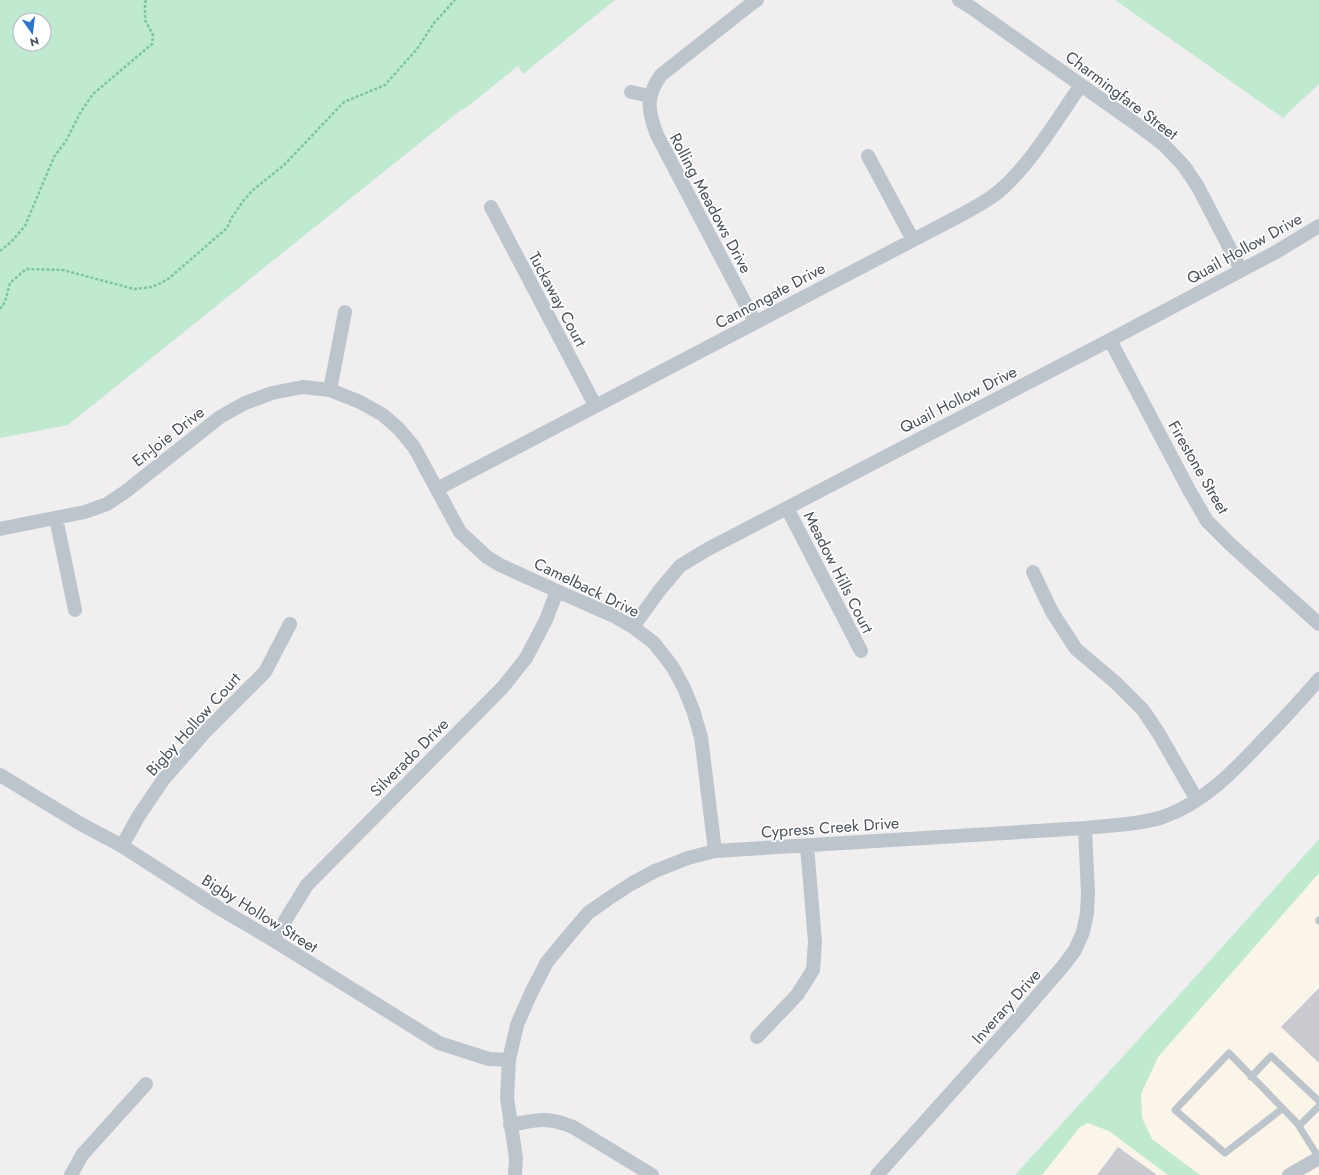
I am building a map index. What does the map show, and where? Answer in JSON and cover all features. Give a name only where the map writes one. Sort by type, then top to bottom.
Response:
[{"type":"street","points":[[630,92],[650,96],[654,84],[661,75],[757,0]]},
{"type":"street","name":"Charmingfare Street","points":[[959,0],[1164,145],[1184,166],[1198,187],[1241,270]]},
{"type":"street","name":"Cannongate Drive","points":[[436,489],[961,215],[994,195],[1010,180],[1036,149],[1081,85]]},
{"type":"street","name":"Rolling Meadows Drive","points":[[650,96],[650,116],[657,135],[755,322]]},
{"type":"street","points":[[868,156],[913,240]]},
{"type":"street","name":"Tuckaway Court","points":[[491,207],[595,405]]},
{"type":"street","name":"Quail Hollow Drive","points":[[633,627],[659,591],[680,566],[708,549],[1110,340],[1276,252],[1319,226]]},
{"type":"street","points":[[330,390],[346,312]]},
{"type":"street","name":"Firestone Street","points":[[1110,340],[1189,490],[1207,521],[1230,544],[1319,624]]},
{"type":"street","name":"En-Joie Drive","points":[[0,529],[85,512],[107,504],[125,492],[220,416],[245,403],[272,393],[303,387],[330,390],[360,402]]},
{"type":"street","name":"Camelback Drive","points":[[360,402],[383,415],[398,428],[414,447],[460,532],[487,558],[614,616],[633,627],[654,643],[672,666],[684,688],[693,710],[701,737],[715,852]]},
{"type":"street","name":"Meadow Hills Court","points":[[787,508],[861,651]]},
{"type":"street","points":[[56,518],[76,610]]},
{"type":"street","points":[[1033,572],[1052,612],[1076,649],[1115,682],[1143,710],[1159,734],[1197,800]]},
{"type":"street","name":"Silverado Drive","points":[[273,940],[307,885],[502,687],[526,658],[546,620],[557,591]]},
{"type":"street","name":"Bigby Hollow Court","points":[[122,846],[138,817],[163,780],[205,732],[265,672],[290,624]]},
{"type":"street","name":"Cypress Creek Drive","points":[[515,1175],[516,1158],[507,1098],[509,1060],[517,1024],[547,962],[571,932],[588,913],[631,884],[655,871],[688,858],[715,852],[1085,828],[1136,823],[1162,817],[1197,800],[1219,784],[1290,713],[1319,679]]},
{"type":"street","name":"Bigby Hollow Street","points":[[0,775],[79,823],[122,846],[216,907],[273,940],[439,1043],[489,1059],[509,1060]]},
{"type":"street","name":"Inverary Drive","points":[[877,1175],[1064,966],[1075,950],[1083,932],[1087,913],[1088,893],[1085,828]]},
{"type":"street","points":[[757,1037],[797,995],[813,970],[815,942],[808,846]]},
{"type":"street","points":[[71,1175],[82,1155],[146,1084]]},
{"type":"street","points":[[510,1124],[542,1119],[559,1121],[573,1126],[652,1175]]},
{"type":"street","points":[[1289,1175],[1319,1158]]},
{"type":"lane","points":[[1282,1109],[1225,1153],[1175,1110],[1229,1053],[1299,1126],[1319,1158]]},
{"type":"lane","points":[[1252,1077],[1271,1056],[1319,1101]]},
{"type":"lane","points":[[1299,1126],[1319,1106]]},
{"type":"path","points":[[0,251],[11,242],[25,226],[54,157],[66,141],[80,113],[93,94],[152,44],[153,35],[145,20],[146,0]]},
{"type":"path","points":[[0,309],[5,302],[10,283],[26,269],[63,270],[134,289],[152,287],[167,280],[227,228],[232,217],[253,190],[284,165],[344,102],[385,85],[417,49],[434,23],[455,0]]},
{"type":"shaded area","points":[[1319,873],[1319,1175],[1200,1175],[1152,1139],[1142,1118],[1141,1094],[1158,1057]]},
{"type":"shaded area","points":[[1088,1123],[1109,1131],[1168,1175],[1042,1175],[1080,1127]]},
{"type":"green space","points":[[0,0],[615,0],[523,74],[518,66],[463,110],[462,109],[68,425],[0,438]]},
{"type":"green space","points":[[1115,0],[1319,0],[1319,84],[1283,118]]},
{"type":"green space","points":[[1319,839],[1319,873],[1158,1057],[1141,1094],[1142,1118],[1152,1139],[1200,1175],[1168,1175],[1109,1131],[1088,1123],[1080,1127],[1042,1175],[1015,1175],[1189,984]]},
{"type":"building","points":[[1319,988],[1319,1063],[1281,1027]]},
{"type":"building","points":[[1118,1147],[1157,1175],[1097,1175]]}]
